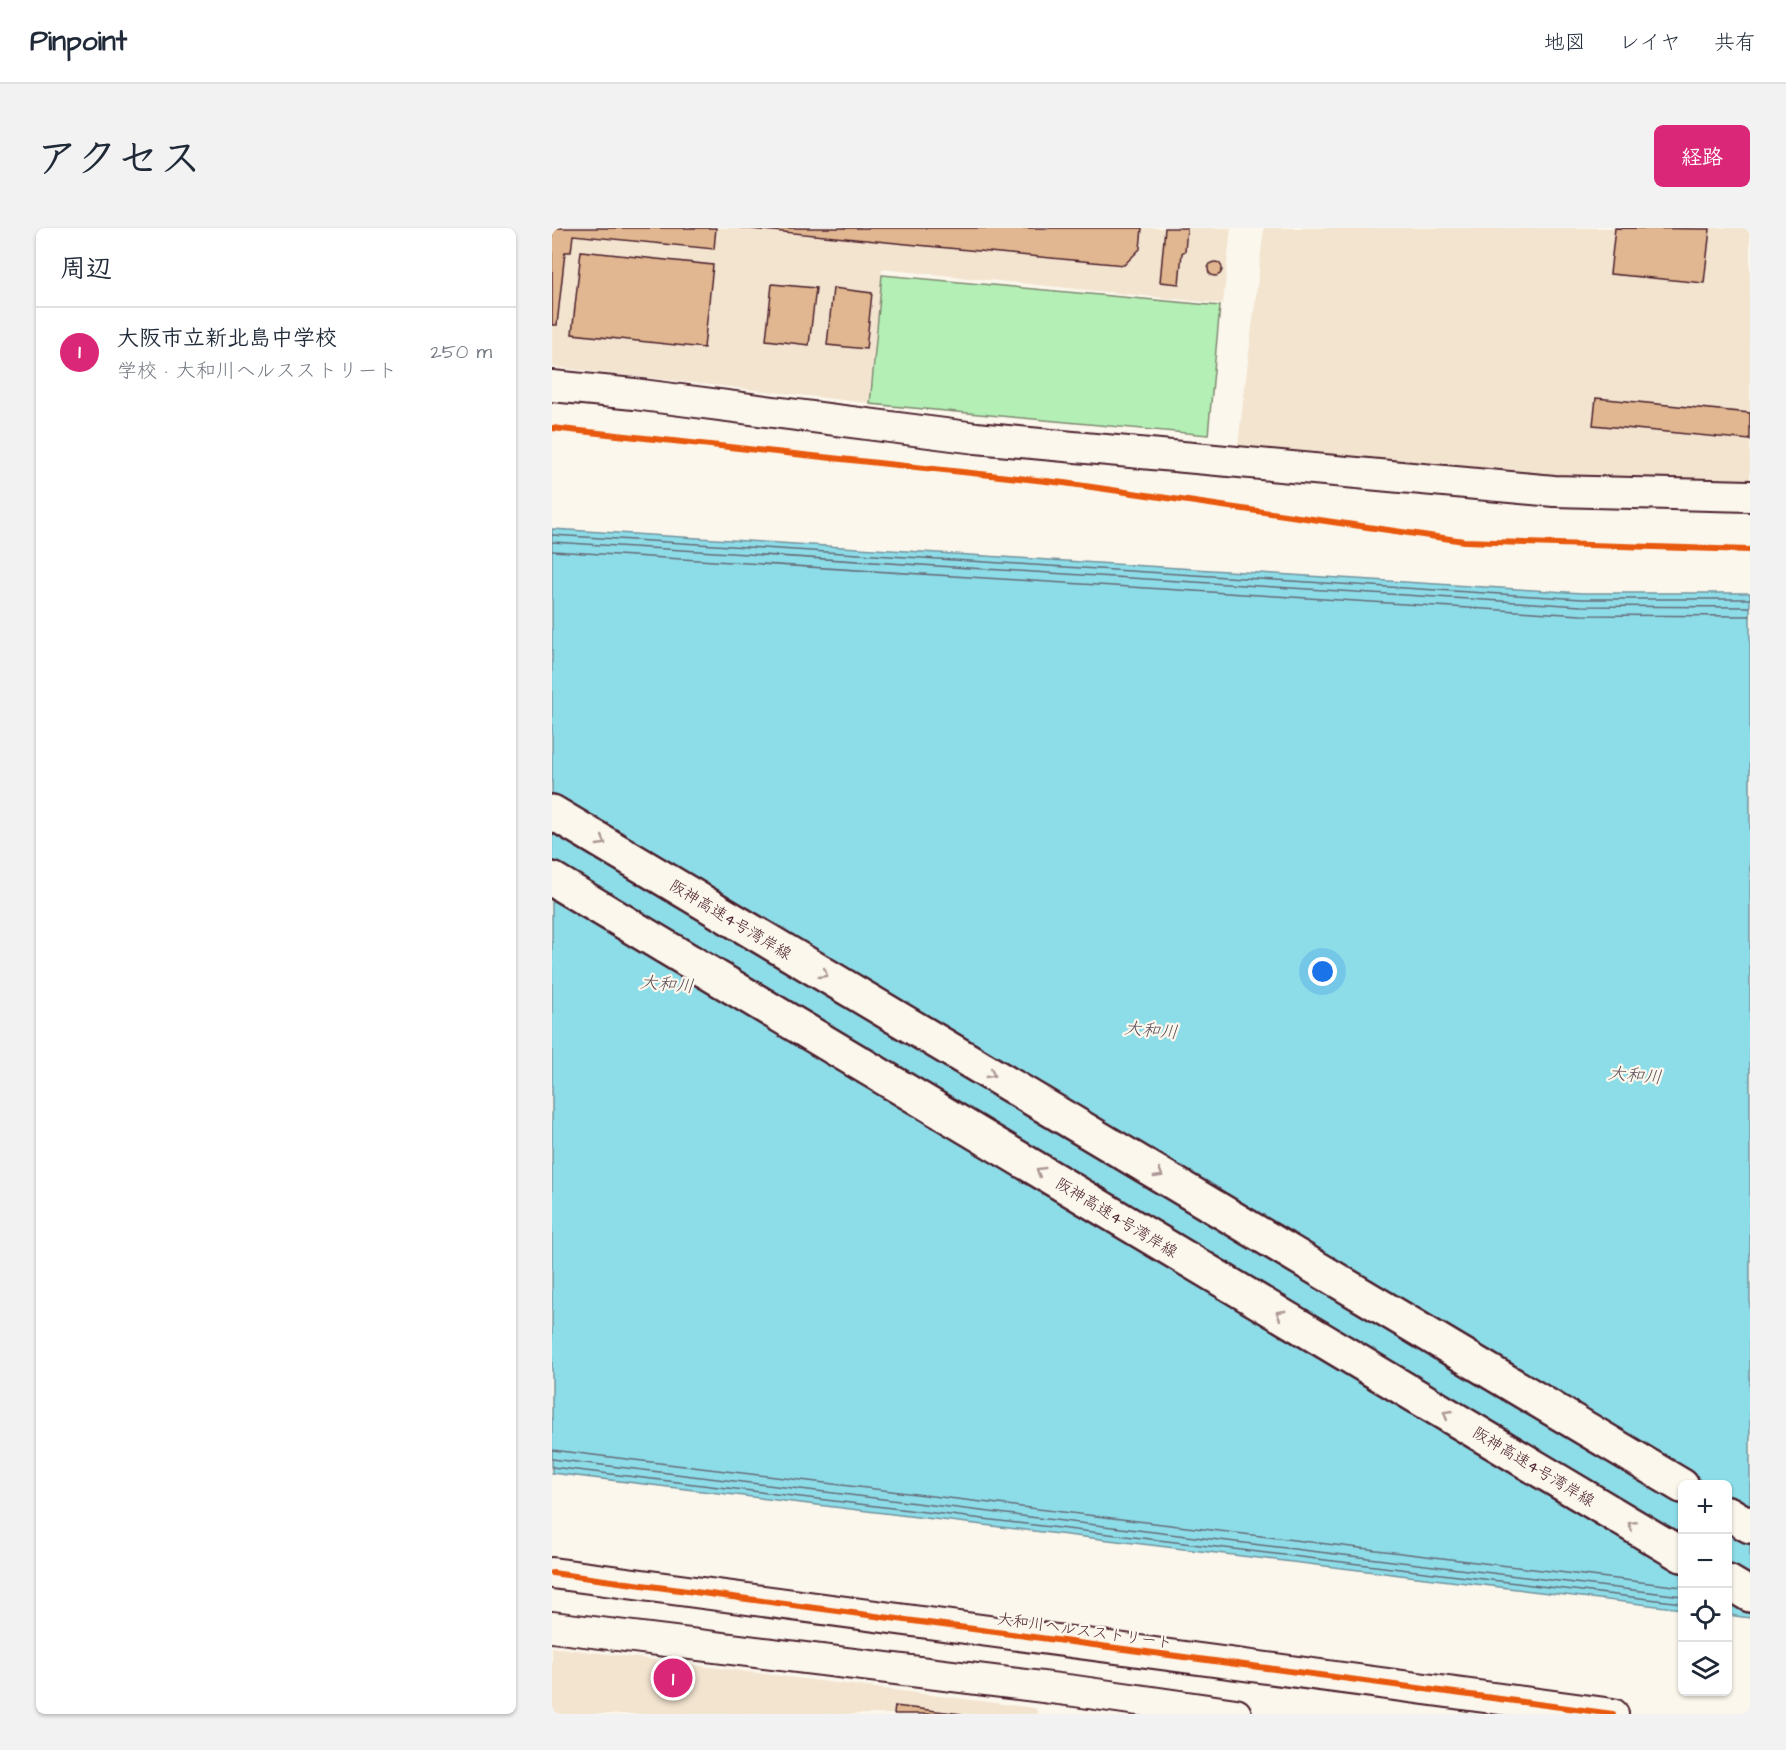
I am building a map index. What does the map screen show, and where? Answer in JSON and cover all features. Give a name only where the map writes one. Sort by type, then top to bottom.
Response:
[{"type":"highway","name":"阪神高速4号湾岸線","points":[[552,812],[1678,1483]]},
{"type":"highway","name":"阪神高速4号湾岸線","points":[[552,879],[1678,1552]]},
{"type":"highway","points":[[1732,1515],[1750,1526]]},
{"type":"highway","points":[[1732,1584],[1750,1595]]},
{"type":"street","points":[[552,386],[634,394],[976,438],[1554,490],[1750,496]]},
{"type":"street","name":"大和川ヘルスストリート","points":[[552,1573],[1613,1714]]},
{"type":"street","points":[[552,1627],[1073,1703],[1236,1714]]},
{"type":"path","points":[[552,428],[1064,483],[1464,541],[1750,550]]},
{"type":"shaded area","points":[[552,228],[1231,228],[1223,304],[882,269],[869,403],[552,367]]},
{"type":"shaded area","points":[[1264,228],[1750,228],[1750,484],[1580,479],[1238,445]]},
{"type":"shaded area","points":[[552,1647],[1035,1708],[1039,1714],[552,1714]]},
{"type":"green space","points":[[882,275],[1220,306],[1208,435],[870,404]]},
{"type":"water","name":"大和川","points":[[552,529],[1582,593],[1750,593],[1750,1618],[1732,1616],[1732,1480],[1678,1480],[1678,1609],[552,1473]]},
{"type":"building","points":[[552,228],[716,228],[714,249],[573,235],[571,252],[565,252],[557,325],[552,325]]},
{"type":"building","points":[[741,228],[1142,228],[1140,249],[1124,265]]},
{"type":"building","points":[[1165,228],[1187,228],[1179,284],[1160,282]]},
{"type":"building","points":[[1615,228],[1710,229],[1704,283],[1610,274]]},
{"type":"building","points":[[581,251],[713,265],[704,348],[572,334]]},
{"type":"building","points":[[1215,262],[1220,264],[1222,269],[1220,274],[1215,276],[1210,274],[1208,269],[1210,264]]},
{"type":"building","points":[[772,284],[816,288],[809,345],[766,340]]},
{"type":"building","points":[[833,288],[872,293],[866,349],[827,345]]},
{"type":"building","points":[[1596,398],[1750,413],[1750,440],[1593,425]]},
{"type":"building","points":[[895,1706],[962,1714],[894,1714]]},
{"type":"cycle path","points":[[552,428],[1064,483],[1464,541],[1750,550]]},
{"type":"cycle path","points":[[552,1573],[1613,1714]]},
{"type":"place","name":"大阪市立新北島中学校","points":[[673,1678]]}]
